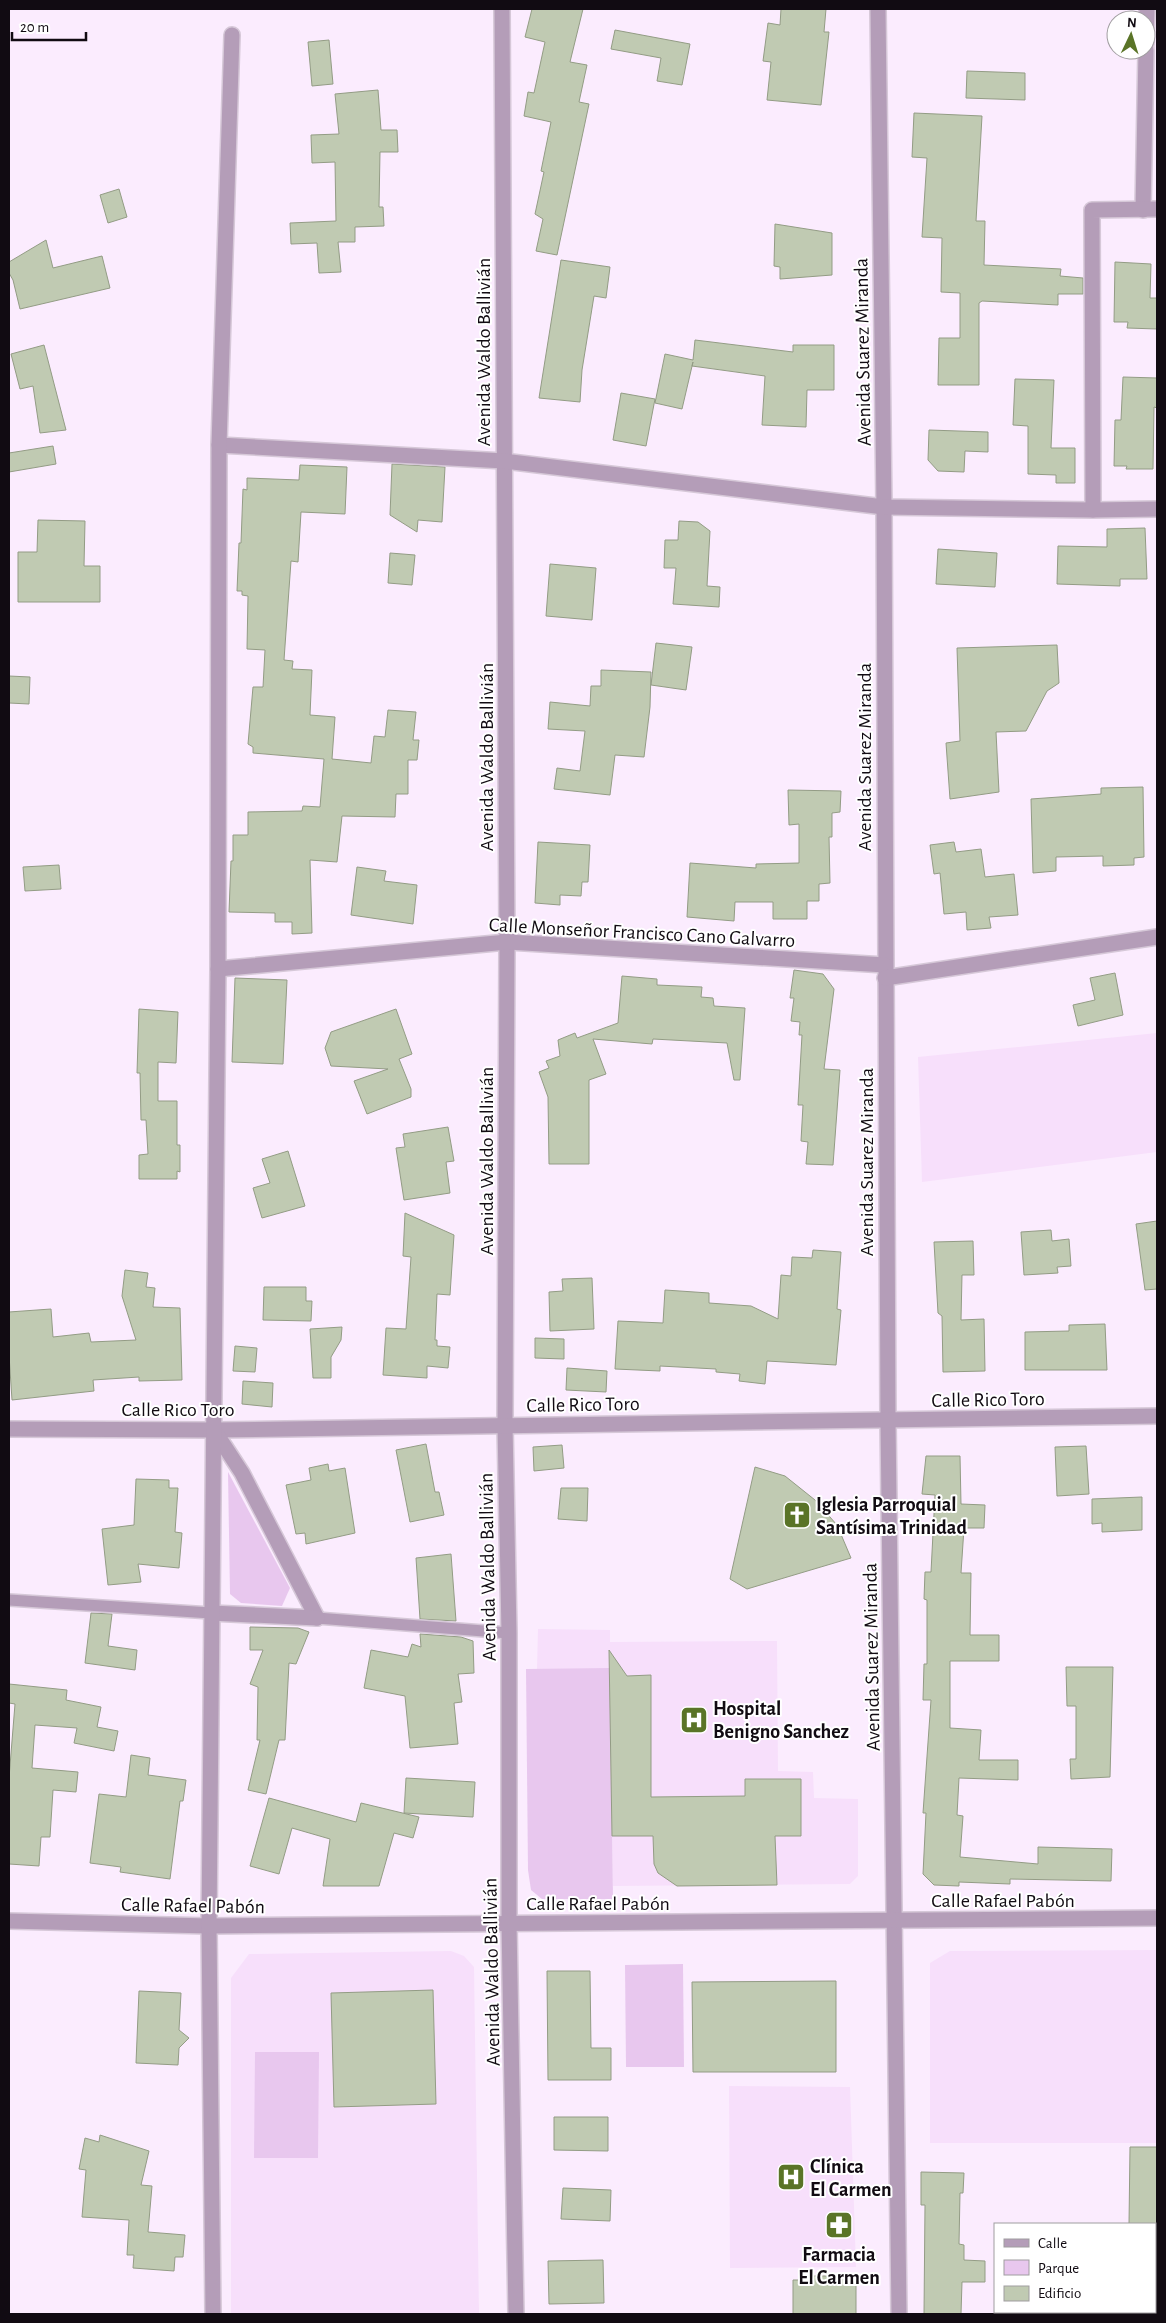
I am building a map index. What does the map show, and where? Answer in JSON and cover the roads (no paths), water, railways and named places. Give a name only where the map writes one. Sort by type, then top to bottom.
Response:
[{"type":"street","name":"Avenida Waldo Ballivián","points":[[502,9],[507,942],[505,1426],[516,2314]]},
{"type":"street","name":"Avenida Suarez Miranda","points":[[878,9],[884,507],[888,1421],[899,2314]]},
{"type":"street","points":[[213,2314],[209,1926],[218,969],[219,445],[232,35]]},
{"type":"street","points":[[1093,510],[1092,210],[1150,210],[1146,60]]},
{"type":"street","points":[[219,445],[504,461],[884,507],[1157,509]]},
{"type":"street","name":"Calle Monseñor Francisco Cano Galvarro","points":[[218,969],[507,942],[885,971],[1157,937]]},
{"type":"street","name":"Calle Rico Toro","points":[[9,1429],[214,1430],[1157,1416]]},
{"type":"street","points":[[214,1430],[242,1473],[317,1618]]},
{"type":"street","points":[[211,1613],[317,1618]]},
{"type":"street","name":"Calle Rafael Pabón","points":[[9,1921],[209,1926],[1157,1918]]},
{"type":"lane","points":[[9,1600],[211,1613]]},
{"type":"lane","points":[[317,1618],[509,1633]]},
{"type":"place","name":"Iglesia Parroquial Santísima Trinidad","points":[[797,1515]]},
{"type":"place","name":"Hospital Benigno Sanchez","points":[[694,1720]]},
{"type":"place","name":"Clínica El Carmen","points":[[791,2177]]},
{"type":"place","name":"Farmacia El Carmen","points":[[839,2225]]}]
